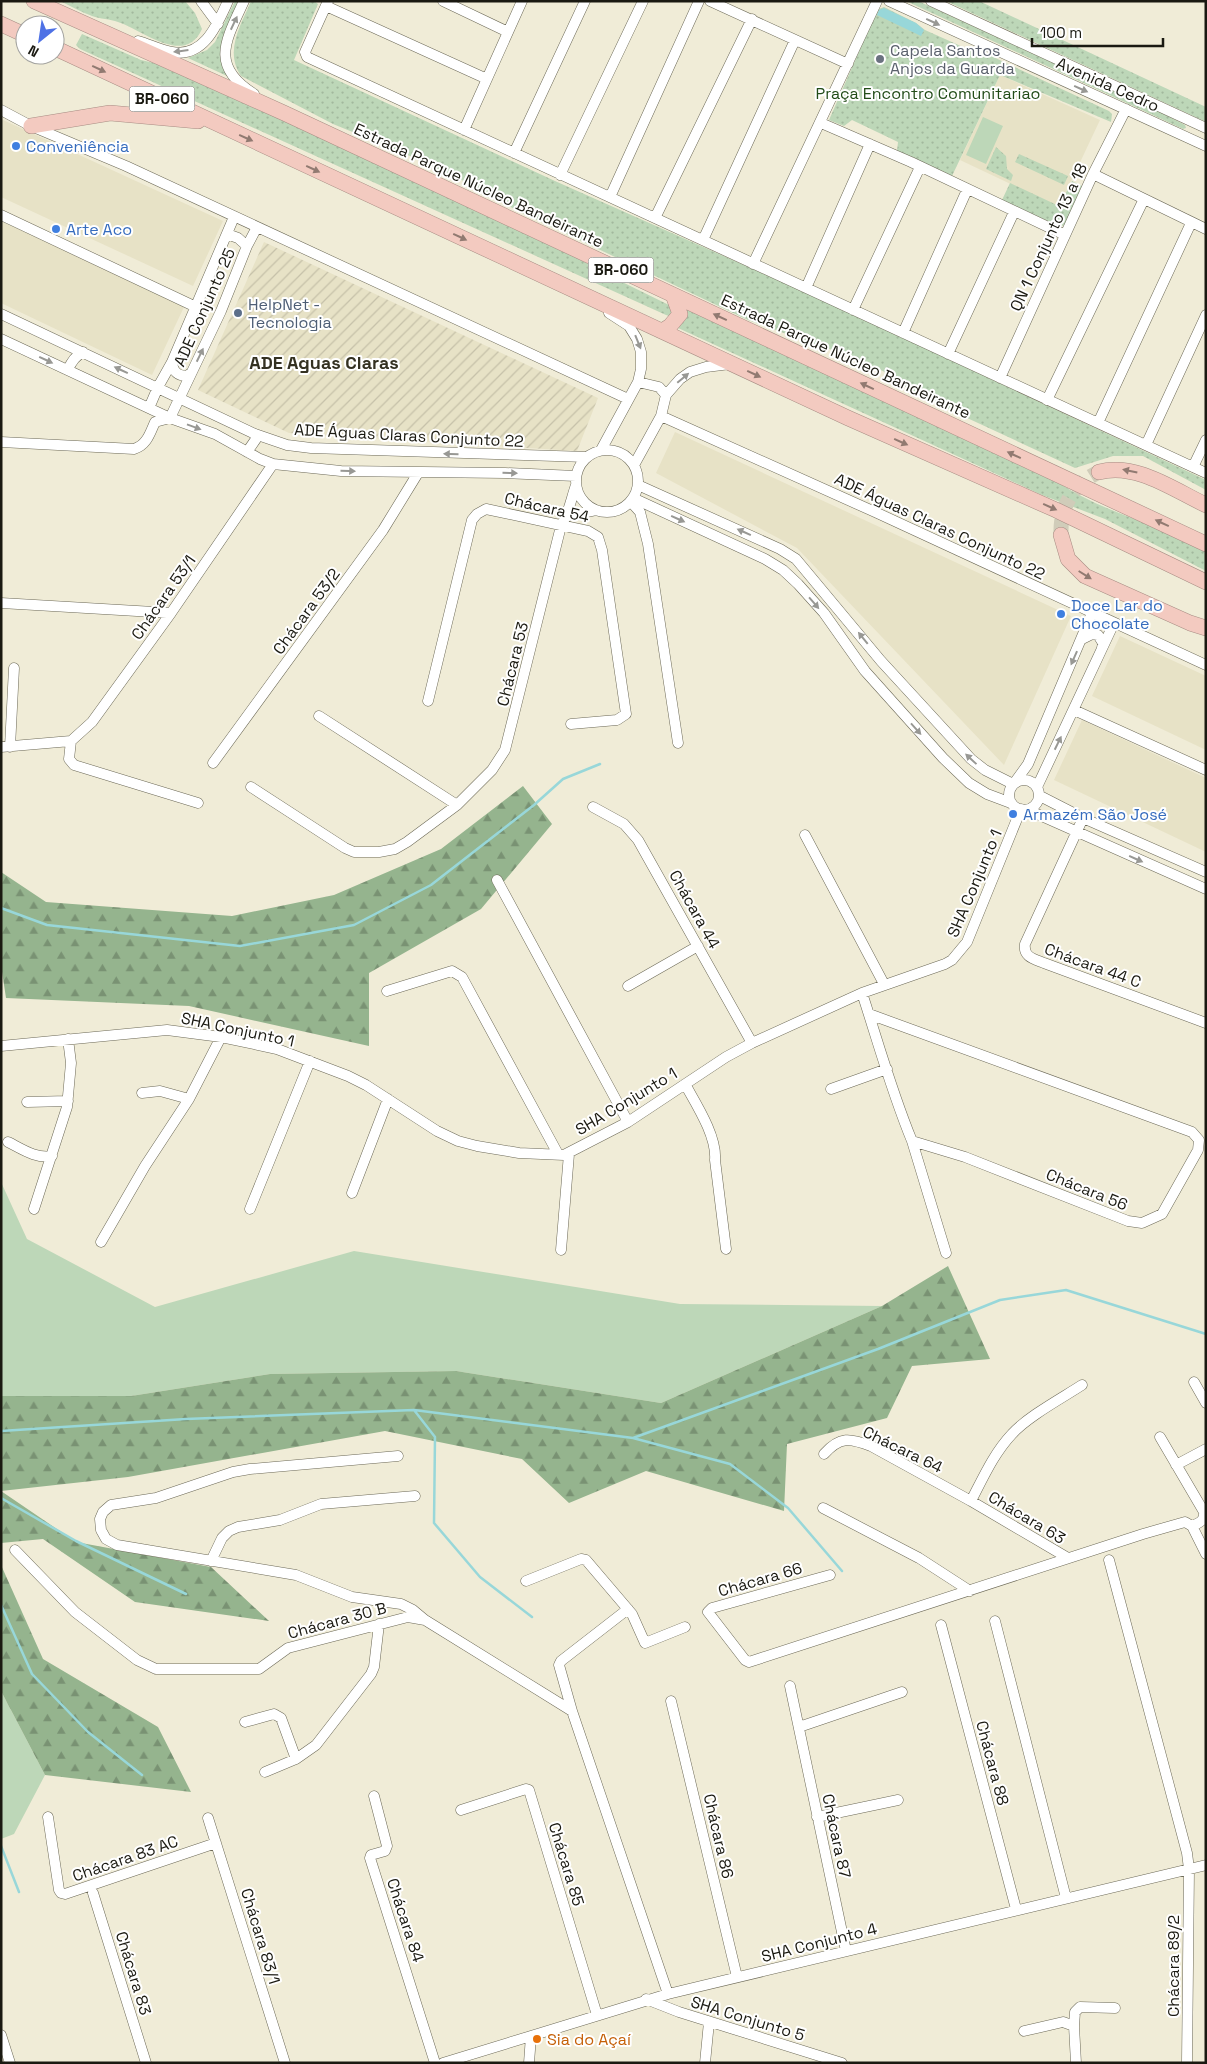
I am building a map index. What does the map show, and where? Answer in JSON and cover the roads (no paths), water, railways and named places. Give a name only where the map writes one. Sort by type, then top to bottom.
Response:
[{"type":"highway","name":"Estrada Parque Núcleo Bandeirante","points":[[34,1],[284,113],[1206,544]]},
{"type":"highway","points":[[1,24],[15,30]]},
{"type":"highway","name":"BR-060","points":[[65,53],[848,418],[1056,510],[1206,582]]},
{"type":"highway","points":[[31,126],[110,113],[211,122]]},
{"type":"highway","points":[[662,331],[670,326],[680,314],[673,295]]},
{"type":"highway","points":[[1099,472],[1115,469],[1135,471],[1206,505]]},
{"type":"highway","points":[[1061,535],[1068,559],[1085,576],[1190,623],[1206,628]]},
{"type":"street","points":[[201,1],[218,24]]},
{"type":"street","points":[[96,30],[118,34],[172,52],[179,52],[198,47],[211,36],[228,1]]},
{"type":"street","points":[[244,1],[226,45],[226,65],[235,80],[250,92],[284,113]]},
{"type":"street","points":[[443,1],[508,32]]},
{"type":"street","points":[[464,130],[522,1]]},
{"type":"street","points":[[514,153],[585,1]]},
{"type":"street","points":[[560,175],[643,1]]},
{"type":"street","points":[[610,197],[699,1]]},
{"type":"street","points":[[710,1],[848,64]]},
{"type":"street","points":[[753,264],[877,1]]},
{"type":"street","name":"Avenida Cedro","points":[[889,1],[1205,145]]},
{"type":"street","name":"Avenida Cedro","points":[[932,1],[1206,128]]},
{"type":"street","points":[[487,79],[327,4],[305,52],[307,57],[1206,473]]},
{"type":"street","points":[[655,218],[752,19]]},
{"type":"street","points":[[703,240],[796,40]]},
{"type":"street","name":"QN 1 Conjunto 13 a 18","points":[[1000,378],[1093,174],[1126,109]]},
{"type":"street","points":[[1,110],[31,126],[126,166],[628,399]]},
{"type":"street","points":[[1183,135],[1190,133],[1194,126],[1192,122]]},
{"type":"street","points":[[821,123],[1065,235]]},
{"type":"street","points":[[1205,145],[1202,137],[1206,132]]},
{"type":"street","points":[[806,288],[870,144]]},
{"type":"street","points":[[853,310],[920,167]]},
{"type":"street","points":[[1093,174],[1206,229]]},
{"type":"street","points":[[903,333],[967,190]]},
{"type":"street","points":[[1047,400],[1144,199]]},
{"type":"street","points":[[948,354],[1014,212]]},
{"type":"street","points":[[1,215],[196,306]]},
{"type":"street","name":"ADE Conjunto 25","points":[[149,408],[172,362],[234,217]]},
{"type":"street","points":[[1098,423],[1191,222]]},
{"type":"street","name":"ADE Conjunto 25","points":[[170,418],[221,311],[247,246],[257,227]]},
{"type":"street","points":[[227,234],[238,238],[247,246]]},
{"type":"street","points":[[575,290],[630,326],[642,352],[638,382],[601,450]]},
{"type":"street","name":"ADE Águas Claras Conjunto 22","points":[[1,314],[255,434],[287,445],[311,448],[434,454],[587,457]]},
{"type":"street","points":[[1146,445],[1206,315]]},
{"type":"street","points":[[1,339],[170,418],[215,434],[260,459],[273,464],[340,471],[505,473],[576,480]]},
{"type":"street","points":[[68,370],[71,362],[78,354],[83,352]]},
{"type":"street","points":[[172,362],[173,369],[182,376],[192,373]]},
{"type":"street","points":[[634,465],[661,416],[666,395],[680,380],[690,372],[706,367],[732,364]]},
{"type":"street","points":[[638,382],[659,387],[666,395]]},
{"type":"street","points":[[1,442],[134,449],[146,442],[155,422],[149,408]]},
{"type":"street","name":"ADE Águas Claras Conjunto 22","points":[[661,416],[884,516],[1206,665]]},
{"type":"street","points":[[155,422],[170,418]]},
{"type":"street","points":[[248,452],[256,439],[255,434]]},
{"type":"street","points":[[1193,467],[1206,440]]},
{"type":"street","points":[[568,516],[596,510],[614,512],[623,508],[632,500],[638,485],[637,471],[625,456],[614,450],[601,450],[587,457],[580,466],[576,480],[580,495],[586,504],[596,510]]},
{"type":"street","name":"Chácara 53/1","points":[[71,741],[92,722],[171,613],[273,464]]},
{"type":"street","name":"Chácara 53/2","points":[[213,763],[383,530],[418,473]]},
{"type":"street","name":"Chácara 53","points":[[251,787],[345,848],[362,853],[395,849],[457,805],[492,770],[505,750],[561,526],[568,516],[570,500],[576,480]]},
{"type":"street","points":[[638,485],[780,549],[796,559],[881,661],[971,759],[985,770],[1014,783],[1024,779],[1030,780],[1038,791],[1083,818],[1206,872]]},
{"type":"street","points":[[632,500],[765,558],[783,570],[824,613],[866,671],[943,758],[970,783],[987,794],[1011,802],[1024,810],[1206,889]]},
{"type":"street","points":[[632,500],[640,512],[648,544],[678,743]]},
{"type":"street","name":"Chácara 54","points":[[428,702],[472,520],[477,514],[486,509],[588,531],[598,537],[602,550],[626,714],[617,720],[571,724]]},
{"type":"street","points":[[783,570],[796,559]]},
{"type":"street","points":[[1,603],[171,613]]},
{"type":"street","points":[[1011,802],[1009,793],[1028,764],[1092,613]]},
{"type":"street","points":[[1024,810],[1036,805],[1044,773],[1114,623]]},
{"type":"street","points":[[1082,639],[1092,634],[1098,635],[1103,643],[1101,649]]},
{"type":"street","points":[[14,668],[6,747],[71,741],[69,759],[74,765],[198,803]]},
{"type":"street","points":[[1074,710],[1206,770]]},
{"type":"street","points":[[319,716],[457,805]]},
{"type":"street","points":[[1028,764],[1035,772],[1044,773]]},
{"type":"street","name":"Chácara 44","points":[[593,807],[624,824],[632,831],[752,1043]]},
{"type":"street","name":"SHA Conjunto 1","points":[[1,1046],[167,1030],[222,1037],[277,1049],[348,1076],[437,1131],[458,1140],[477,1146],[519,1153],[564,1154],[628,1122],[684,1084],[752,1043],[862,992],[952,960],[967,942],[1024,810]]},
{"type":"street","name":"Chácara 44 C","points":[[1083,818],[1025,944],[1026,953],[1029,957],[1044,963],[1206,1023]]},
{"type":"street","points":[[1112,848],[1119,833]]},
{"type":"street","points":[[805,835],[884,984]]},
{"type":"street","points":[[498,880],[628,1122]]},
{"type":"street","points":[[628,986],[698,946]]},
{"type":"street","points":[[387,991],[452,972],[462,977],[564,1154],[561,1250]]},
{"type":"street","points":[[862,992],[912,1141],[946,1253]]},
{"type":"street","name":"Chácara 56","points":[[869,1014],[1192,1132],[1200,1144],[1162,1214],[1142,1223],[1128,1221],[966,1157],[912,1141]]},
{"type":"street","points":[[101,1242],[145,1166],[189,1099],[222,1037]]},
{"type":"street","points":[[34,1209],[68,1101],[71,1064],[68,1039]]},
{"type":"street","points":[[250,1209],[310,1061]]},
{"type":"street","points":[[831,1089],[887,1069]]},
{"type":"street","points":[[684,1084],[701,1113],[716,1151],[715,1160],[726,1249]]},
{"type":"street","points":[[142,1093],[160,1091],[189,1099]]},
{"type":"street","points":[[352,1193],[388,1099]]},
{"type":"street","points":[[27,1102],[68,1101]]},
{"type":"street","points":[[8,1142],[34,1155],[52,1156]]},
{"type":"street","points":[[1194,1382],[1206,1403]]},
{"type":"street","points":[[971,1501],[993,1459],[1012,1433],[1082,1385]]},
{"type":"street","points":[[1160,1437],[1204,1512],[1202,1521],[1192,1526]]},
{"type":"street","name":"Chácara 64","points":[[824,1454],[833,1443],[843,1440],[856,1440],[871,1446],[971,1501]]},
{"type":"street","points":[[1176,1465],[1206,1449]]},
{"type":"street","points":[[398,1456],[233,1472],[156,1498],[111,1505],[103,1512],[100,1519],[100,1530],[106,1539],[117,1545],[306,1577],[352,1597],[401,1604],[414,1610],[424,1620]]},
{"type":"street","points":[[211,1561],[222,1538],[229,1531],[238,1527],[280,1520],[321,1504],[416,1496]]},
{"type":"street","name":"Chácara 63","points":[[971,1501],[1068,1558]]},
{"type":"street","points":[[823,1508],[920,1558],[970,1591],[1164,1527],[1185,1522],[1192,1526],[1206,1554]]},
{"type":"street","name":"Chácara 30 B","points":[[15,1550],[74,1612],[137,1660],[156,1669],[259,1669],[288,1648],[408,1617],[424,1620],[572,1711]]},
{"type":"street","points":[[526,1581],[581,1559],[586,1560],[632,1614],[644,1643],[686,1627]]},
{"type":"street","name":"Chácara 89/2","points":[[1109,1560],[1187,1853],[1189,1869],[1187,2063]]},
{"type":"street","name":"Chácara 66","points":[[830,1575],[712,1608],[708,1611],[708,1614],[744,1660],[751,1662],[970,1591]]},
{"type":"street","points":[[628,1609],[559,1663],[572,1711],[668,1994]]},
{"type":"street","points":[[995,1621],[1066,1898]]},
{"type":"street","points":[[265,1772],[296,1759],[316,1745],[371,1674],[374,1667],[379,1624]]},
{"type":"street","name":"Chácara 88","points":[[941,1624],[1016,1909]]},
{"type":"street","name":"Chácara 87","points":[[790,1686],[846,1951]]},
{"type":"street","points":[[799,1726],[902,1692]]},
{"type":"street","name":"Chácara 86","points":[[671,1701],[737,1977]]},
{"type":"street","points":[[246,1722],[274,1714],[278,1715],[281,1718],[296,1759]]},
{"type":"street","name":"Chácara 85","points":[[461,1810],[526,1789],[529,1790],[597,2015]]},
{"type":"street","name":"Chácara 84","points":[[374,1796],[387,1846],[385,1851],[370,1858],[435,2063]]},
{"type":"street","points":[[817,1817],[898,1800]]},
{"type":"street","name":"Chácara 83 AC","points":[[48,1817],[58,1890],[65,1894],[216,1843]]},
{"type":"street","name":"Chácara 83/1","points":[[208,1818],[285,2063]]},
{"type":"street","name":"SHA Conjunto 4","points":[[443,2063],[646,1999],[1206,1865]]},
{"type":"street","name":"Chácara 83","points":[[93,1893],[146,2063]]},
{"type":"street","points":[[679,2012],[677,2002],[684,1990]]},
{"type":"street","name":"SHA Conjunto 5","points":[[646,1999],[819,2059],[842,2063]]},
{"type":"street","points":[[1076,2063],[1075,2012],[1080,2007],[1115,2008]]},
{"type":"street","points":[[705,2063],[709,2022]]},
{"type":"street","points":[[1024,2031],[1063,2022],[1074,2026]]},
{"type":"street","points":[[1,2036],[10,2063]]},
{"type":"street","points":[[529,2063],[531,2036]]},
{"type":"water","points":[[884,8],[916,23],[924,30],[921,36],[877,15],[879,10]]},
{"type":"waterway","points":[[1,908],[47,925],[240,946],[354,925],[431,885],[534,805],[563,779],[600,764]]},
{"type":"waterway","points":[[1,1431],[186,1419],[414,1410],[633,1438],[878,1349],[1000,1300],[1066,1290],[1206,1334]]},
{"type":"waterway","points":[[414,1410],[435,1437],[434,1523],[480,1577],[532,1617]]},
{"type":"waterway","points":[[633,1438],[730,1464],[788,1508],[842,1571]]},
{"type":"waterway","points":[[1,1498],[76,1541],[186,1594]]},
{"type":"waterway","points":[[1,1605],[32,1674],[88,1732],[142,1775]]},
{"type":"waterway","points":[[1,1846],[19,1892]]},
{"type":"tunnel","points":[[1061,535],[1063,515],[1070,497],[1082,483],[1099,472]]},
{"type":"place","name":"Capela Santos Anjos da Guarda","points":[[880,59]]},
{"type":"place","name":"Conveniência","points":[[16,146]]},
{"type":"place","name":"Arte Aco","points":[[56,229]]},
{"type":"place","name":"HelpNet - Tecnologia","points":[[238,313]]},
{"type":"place","name":"Doce Lar do Chocolate","points":[[1061,614]]},
{"type":"place","name":"Armazém São José","points":[[1013,814]]},
{"type":"place","name":"Sia do Açaí","points":[[537,2039]]},
{"type":"district","name":"ADE Aguas Claras","points":[[324,363]]},
{"type":"park label","name":"Praça Encontro Comunitariao","points":[[928,93]]}]
